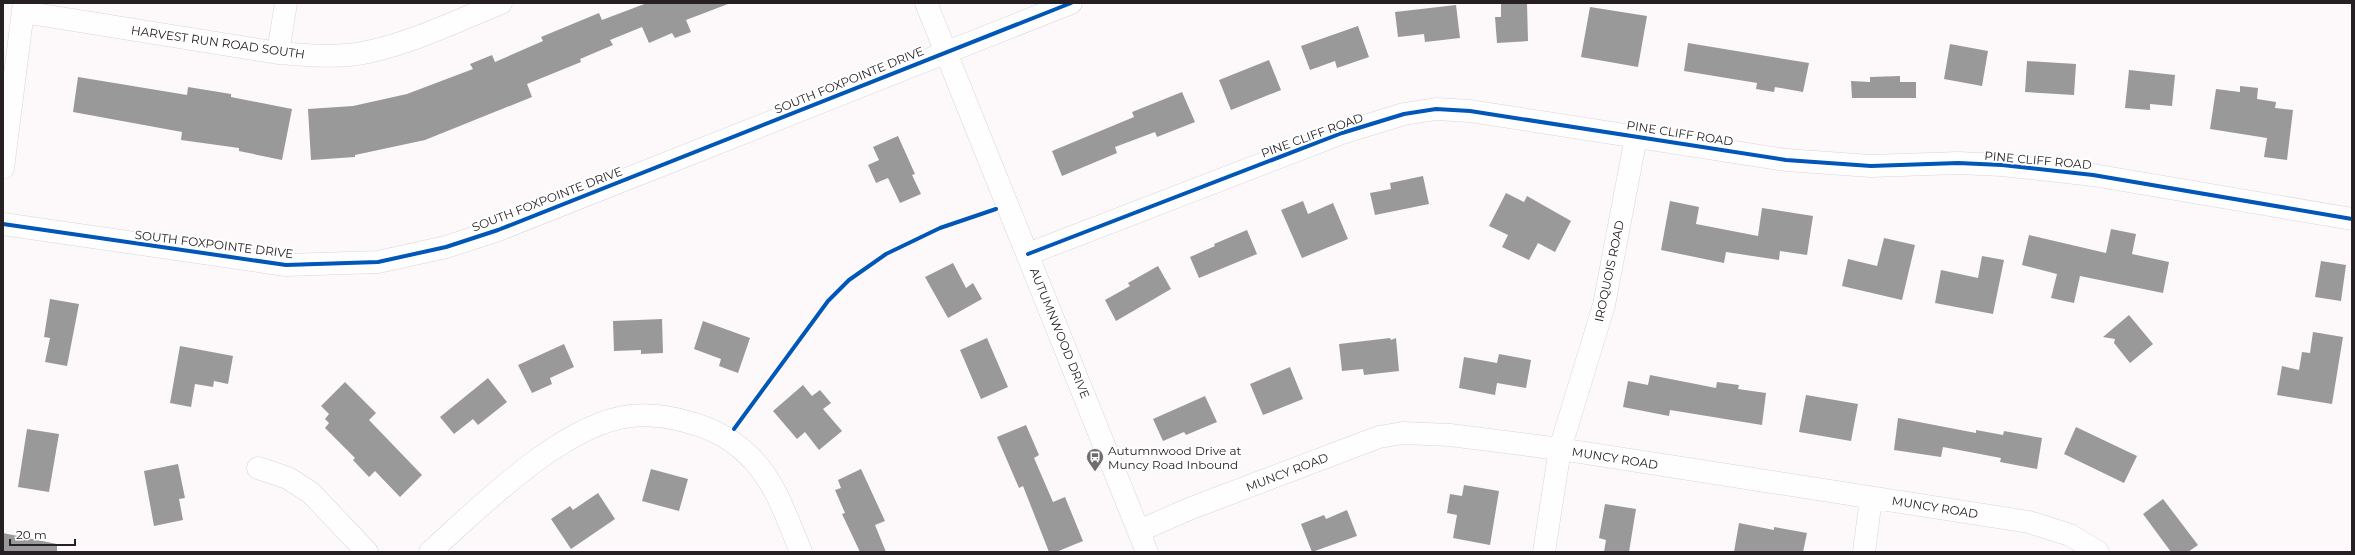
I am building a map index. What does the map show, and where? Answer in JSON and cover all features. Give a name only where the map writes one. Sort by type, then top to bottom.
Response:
[{"type":"street","points":[[278,53],[286,3]]},
{"type":"street","name":"HARVEST RUN ROAD SOUTH","points":[[24,8],[278,53],[319,56],[372,52],[415,38],[501,3]]},
{"type":"street","name":"AUTUMNWOOD DRIVE","points":[[926,3],[1147,552]]},
{"type":"street","name":"SOUTH FOXPOINTE DRIVE","points":[[3,224],[286,265],[378,262],[446,247],[498,230],[1071,3]]},
{"type":"street","points":[[3,168],[24,8]]},
{"type":"street","name":"PINE CLIFF ROAD","points":[[1028,254],[1342,133],[1404,114],[1436,109],[1470,111],[1786,160],[1871,166],[1958,163],[2002,165],[2093,175],[2352,219]]},
{"type":"street","name":"IROQUOIS ROAD","points":[[1544,552],[1560,449],[1604,305],[1636,137]]},
{"type":"street","points":[[430,552],[502,487],[561,445],[605,422],[630,416],[655,416],[699,425],[719,432],[737,445],[755,462],[769,482],[782,505],[801,552]]},
{"type":"street","name":"MUNCY ROAD","points":[[1139,531],[1189,509],[1379,437],[1403,433],[1450,435],[1560,449],[2029,522],[2070,535],[2098,552]]},
{"type":"street","points":[[258,468],[288,478],[311,493],[367,552]]},
{"type":"street","points":[[1864,552],[1871,498]]},
{"type":"building","points":[[647,3],[728,4],[686,20],[691,32],[675,38],[672,33],[649,43],[642,27],[610,40],[613,45],[580,59],[581,62],[527,84],[532,97],[425,140],[355,155],[355,157],[311,160],[308,109],[353,106],[407,94],[473,69],[470,64],[492,55],[495,62],[543,41],[541,37],[599,13],[602,20]]},
{"type":"building","points":[[1501,3],[1527,3],[1528,41],[1497,43],[1495,17],[1501,17]]},
{"type":"building","points":[[1456,5],[1460,38],[1425,42],[1424,34],[1398,37],[1395,12]]},
{"type":"building","points":[[1590,7],[1647,16],[1638,67],[1581,57]]},
{"type":"building","points":[[1358,26],[1369,57],[1337,68],[1335,61],[1310,70],[1301,46]]},
{"type":"building","points":[[1688,43],[1809,63],[1803,92],[1775,87],[1774,92],[1756,89],[1757,83],[1684,71]]},
{"type":"building","points":[[1950,44],[1988,51],[1982,86],[1944,79]]},
{"type":"building","points":[[1269,60],[1281,90],[1231,110],[1219,80]]},
{"type":"building","points":[[2027,61],[2076,64],[2074,95],[2025,92]]},
{"type":"building","points":[[2129,70],[2175,75],[2172,106],[2150,104],[2150,110],[2125,108]]},
{"type":"building","points":[[1900,76],[1900,82],[1916,82],[1916,98],[1852,98],[1851,81],[1870,82],[1870,77]]},
{"type":"building","points":[[78,77],[187,95],[188,87],[231,94],[231,97],[292,109],[282,160],[239,151],[239,148],[181,140],[182,132],[73,112]]},
{"type":"building","points":[[2240,86],[2258,88],[2257,99],[2276,102],[2275,108],[2293,110],[2287,160],[2264,157],[2267,138],[2210,129],[2216,89],[2240,92]]},
{"type":"building","points":[[1182,92],[1195,122],[1157,137],[1155,132],[1115,147],[1117,153],[1062,176],[1052,151],[1134,117],[1132,112]]},
{"type":"building","points":[[898,136],[915,174],[912,175],[921,194],[900,203],[888,178],[876,183],[868,165],[879,160],[873,147]]},
{"type":"building","points":[[1423,176],[1429,204],[1375,215],[1370,193],[1391,189],[1390,183]]},
{"type":"building","points":[[1506,193],[1524,202],[1527,196],[1571,221],[1555,252],[1538,243],[1529,260],[1502,247],[1508,235],[1489,226]]},
{"type":"building","points":[[1303,201],[1308,214],[1333,203],[1348,239],[1302,258],[1281,210]]},
{"type":"building","points":[[1670,201],[1699,207],[1696,224],[1758,236],[1762,208],[1813,216],[1807,255],[1780,251],[1779,260],[1726,252],[1724,263],[1661,250]]},
{"type":"building","points":[[2111,229],[2136,234],[2132,254],[2169,262],[2163,293],[2080,276],[2074,303],[2051,298],[2057,274],[2022,265],[2029,235],[2106,253]]},
{"type":"building","points":[[1247,230],[1257,254],[1199,278],[1190,257],[1215,246],[1214,244]]},
{"type":"building","points":[[1884,238],[1915,245],[1902,300],[1842,286],[1848,259],[1877,266]]},
{"type":"building","points":[[1982,256],[2004,260],[1993,314],[1935,303],[1941,270],[1978,278]]},
{"type":"building","points":[[2321,261],[2346,265],[2341,301],[2315,297]]},
{"type":"building","points":[[953,263],[966,288],[973,283],[982,299],[948,318],[925,277]]},
{"type":"building","points":[[1158,266],[1171,289],[1116,321],[1105,300],[1130,286],[1128,283]]},
{"type":"building","points":[[50,299],[79,304],[67,366],[45,362],[50,338],[44,337]]},
{"type":"building","points":[[2129,315],[2153,344],[2130,363],[2114,343],[2115,339],[2103,337]]},
{"type":"building","points":[[662,319],[663,353],[641,354],[641,350],[614,351],[613,321]]},
{"type":"building","points":[[703,321],[750,338],[738,373],[719,366],[721,359],[694,349]]},
{"type":"building","points":[[2313,332],[2343,337],[2332,404],[2277,395],[2282,366],[2299,370],[2302,352],[2310,353]]},
{"type":"building","points":[[987,338],[1008,387],[981,399],[960,350]]},
{"type":"building","points":[[1390,338],[1391,340],[1396,338],[1399,371],[1364,375],[1363,369],[1342,371],[1339,344]]},
{"type":"building","points":[[564,344],[574,367],[550,378],[552,384],[532,393],[518,365]]},
{"type":"building","points":[[180,346],[233,356],[228,384],[214,381],[213,387],[195,384],[191,407],[170,403]]},
{"type":"building","points":[[1499,354],[1531,360],[1526,388],[1497,383],[1495,395],[1459,388],[1464,357],[1497,363]]},
{"type":"building","points":[[1290,367],[1303,399],[1263,415],[1250,384]]},
{"type":"building","points":[[1650,375],[1716,388],[1717,382],[1739,385],[1738,389],[1766,393],[1762,425],[1670,410],[1669,416],[1623,407],[1628,381],[1648,385]]},
{"type":"building","points":[[488,378],[507,402],[478,425],[473,419],[454,434],[440,417]]},
{"type":"building","points":[[345,382],[376,413],[369,420],[422,475],[400,497],[375,471],[369,477],[353,460],[355,458],[325,428],[329,423],[325,419],[329,414],[321,406]]},
{"type":"building","points":[[803,385],[812,396],[820,390],[831,403],[823,409],[842,431],[819,450],[805,432],[797,439],[773,411]]},
{"type":"building","points":[[1806,395],[1858,404],[1851,441],[1799,432]]},
{"type":"building","points":[[1205,396],[1217,422],[1186,435],[1184,432],[1163,441],[1153,419]]},
{"type":"building","points":[[1898,418],[1976,433],[1976,430],[2003,435],[2004,431],[2042,438],[2037,469],[2000,462],[2001,458],[1943,447],[1941,457],[1894,450]]},
{"type":"building","points":[[1026,425],[1039,455],[1034,458],[1053,502],[1065,497],[1083,541],[1056,552],[1049,552],[1023,486],[1019,488],[997,437]]},
{"type":"building","points":[[2076,427],[2137,456],[2124,483],[2064,454]]},
{"type":"building","points":[[27,429],[59,434],[49,492],[18,487]]},
{"type":"building","points":[[178,464],[185,498],[179,499],[183,520],[154,526],[144,471]]},
{"type":"building","points":[[651,469],[688,479],[679,511],[642,501]]},
{"type":"building","points":[[861,469],[885,521],[875,525],[886,552],[860,552],[842,514],[845,513],[835,490],[841,488],[838,480]]},
{"type":"building","points":[[1464,485],[1499,491],[1490,545],[1453,538],[1457,515],[1447,513],[1450,494],[1462,496]]},
{"type":"building","points":[[598,493],[615,519],[571,549],[551,519],[570,506],[573,510]]},
{"type":"building","points":[[2163,499],[2198,545],[2188,552],[2171,552],[2143,514]]},
{"type":"building","points":[[1605,504],[1636,509],[1629,552],[1604,552],[1606,540],[1599,538]]},
{"type":"building","points":[[1347,510],[1357,536],[1312,552],[1301,524],[1324,515],[1326,519]]},
{"type":"building","points":[[1739,523],[1774,530],[1774,527],[1807,533],[1803,552],[1734,552]]},
{"type":"building","points":[[3,533],[57,544],[57,552],[3,552]]},
{"type":"cycle path","points":[[3,224],[286,265],[378,262],[446,247],[498,230],[1071,3]]},
{"type":"cycle path","points":[[1028,254],[1342,133],[1404,114],[1436,109],[1470,111],[1786,160],[1871,166],[1958,163],[2002,165],[2093,175],[2352,219]]},
{"type":"cycle path","points":[[734,429],[828,301],[849,280],[886,254],[940,228],[996,209]]},
{"type":"place","name":"Autumnwood Drive at Muncy Road Inbound","points":[[1095,472]]}]
